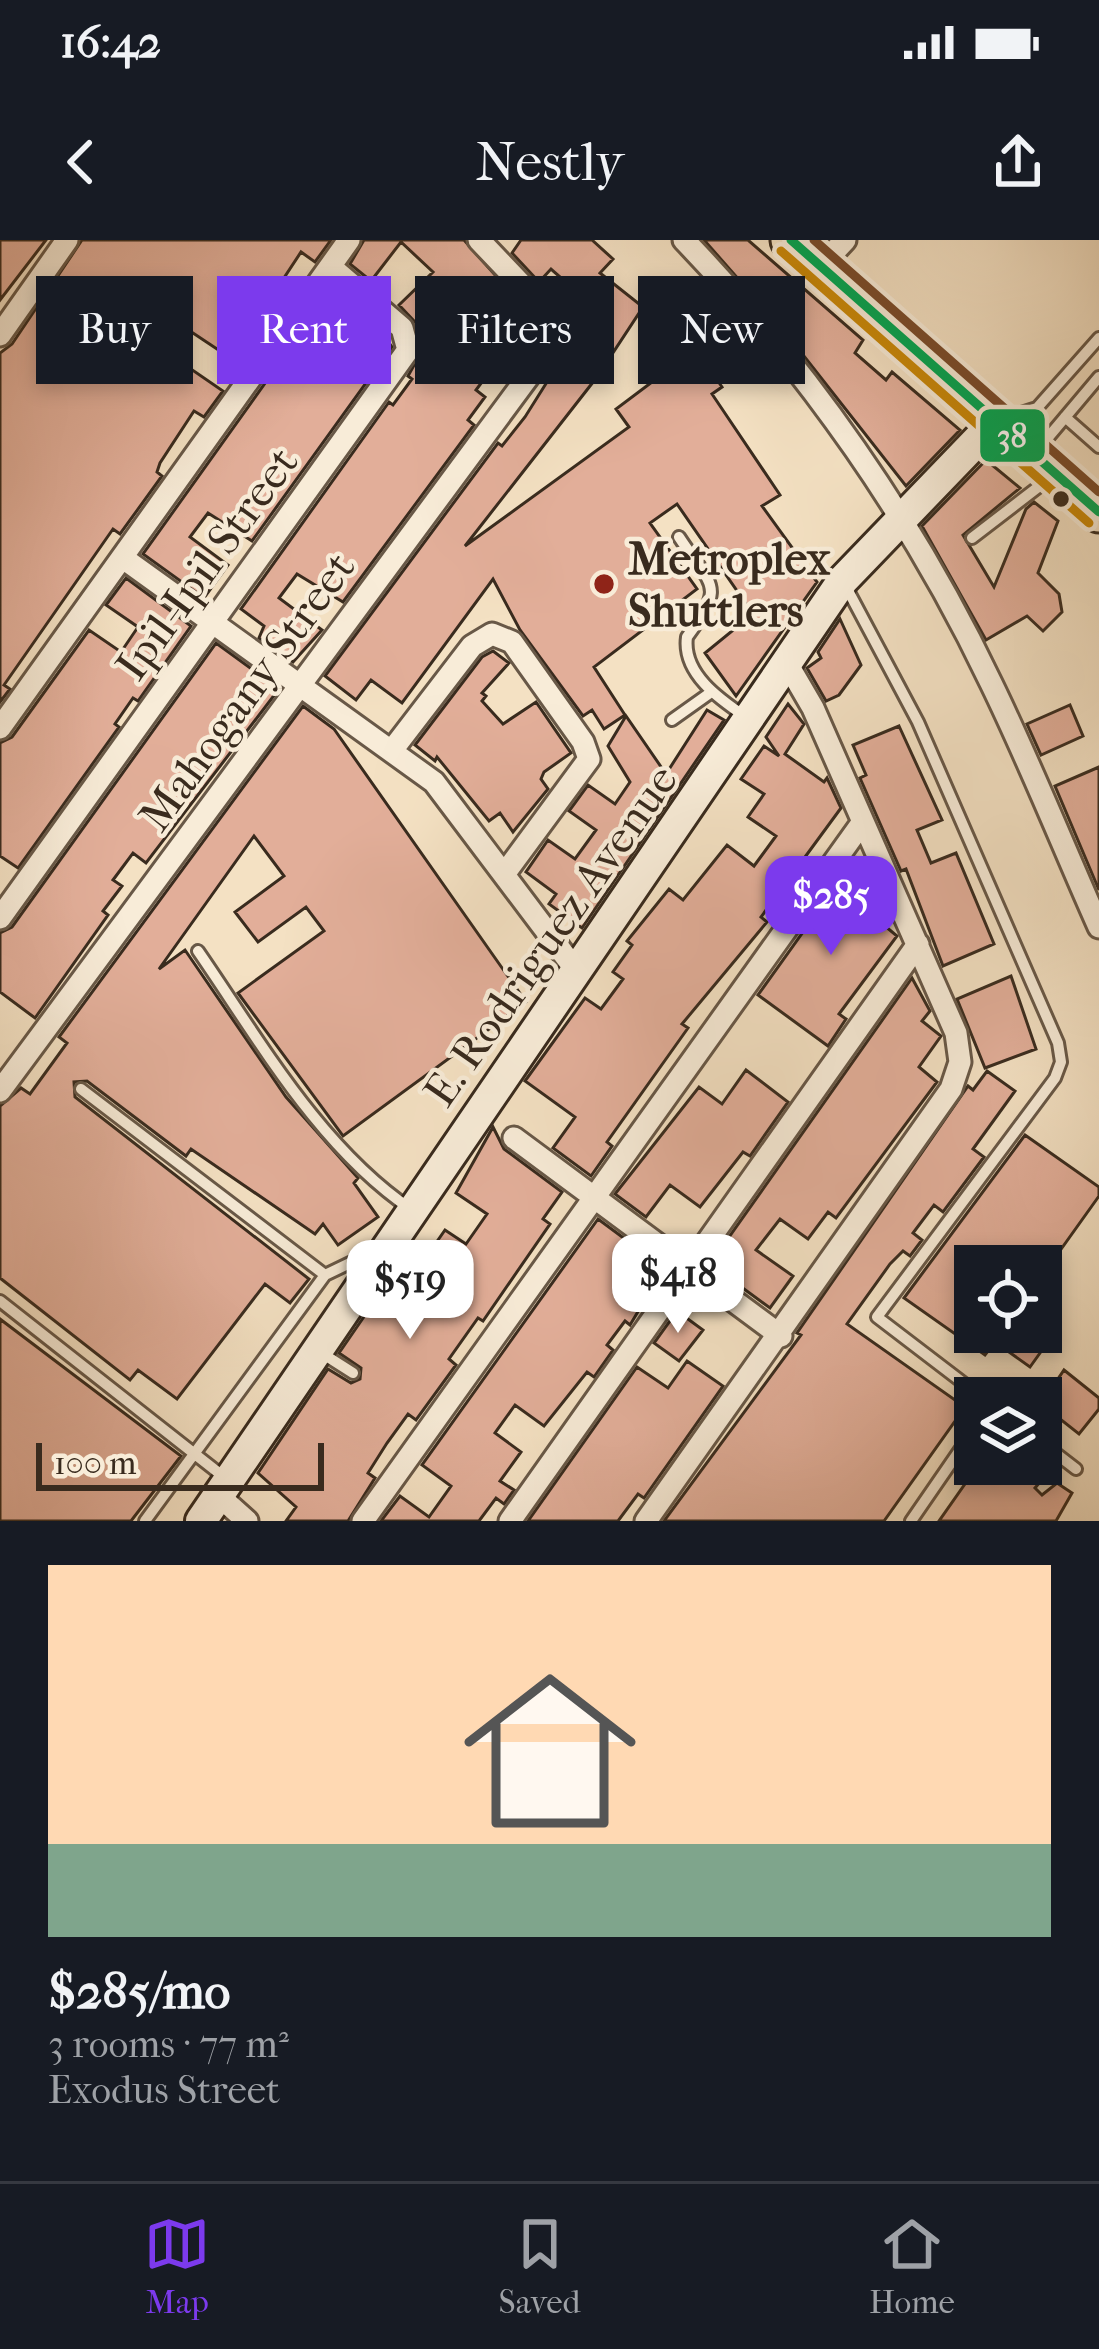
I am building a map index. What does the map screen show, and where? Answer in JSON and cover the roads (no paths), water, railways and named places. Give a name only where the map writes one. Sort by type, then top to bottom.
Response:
[{"type":"highway","points":[[791,240],[832,254],[996,421],[1099,512]]},
{"type":"street","points":[[0,335],[67,240]]},
{"type":"street","points":[[0,728],[350,240]]},
{"type":"street","name":"Mahogany Street","points":[[0,1091],[556,338],[555,315],[479,240]]},
{"type":"street","points":[[684,240],[797,365],[898,518],[991,683],[1099,927]]},
{"type":"street","name":"Ipil-Ipil Street","points":[[0,918],[408,350],[402,328],[331,267]]},
{"type":"street","name":"E. Rodriguez Avenue","points":[[216,1499],[752,720],[843,580],[996,421]]},
{"type":"street","points":[[123,558],[302,682],[447,795],[578,973]]},
{"type":"street","points":[[393,749],[472,646],[492,634],[512,642],[583,742],[589,758],[505,874]]},
{"type":"street","points":[[646,1521],[781,1336],[957,1076],[956,1033],[813,708],[788,665]]},
{"type":"street","points":[[363,1521],[862,823]]},
{"type":"street","points":[[509,1521],[918,944]]},
{"type":"street","points":[[514,1138],[781,1336]]},
{"type":"street","points":[[216,1499],[247,1521]]},
{"type":"lane","points":[[996,421],[1037,408],[1099,338]]},
{"type":"lane","points":[[972,538],[1045,463],[1066,417],[1099,377]]},
{"type":"lane","points":[[1066,417],[1099,446]]},
{"type":"lane","points":[[679,537],[713,593],[711,608],[686,642],[710,693],[752,720]]},
{"type":"lane","points":[[843,580],[918,722],[1058,1043],[1061,1062],[1055,1078],[878,1317],[956,1377]]},
{"type":"lane","points":[[672,720],[710,693]]},
{"type":"lane","points":[[198,951],[329,1135],[413,1211]]},
{"type":"lane","points":[[81,1089],[325,1275]]},
{"type":"lane","points":[[145,1521],[325,1275],[388,1246]]},
{"type":"lane","points":[[0,1301],[194,1454],[216,1499]]},
{"type":"lane","points":[[317,1350],[352,1373]]},
{"type":"lane","points":[[1062,1458],[1076,1469]]},
{"type":"lane","points":[[911,1521],[954,1459]]},
{"type":"place","name":"Metroplex Shuttlers","points":[[604,584]]}]
